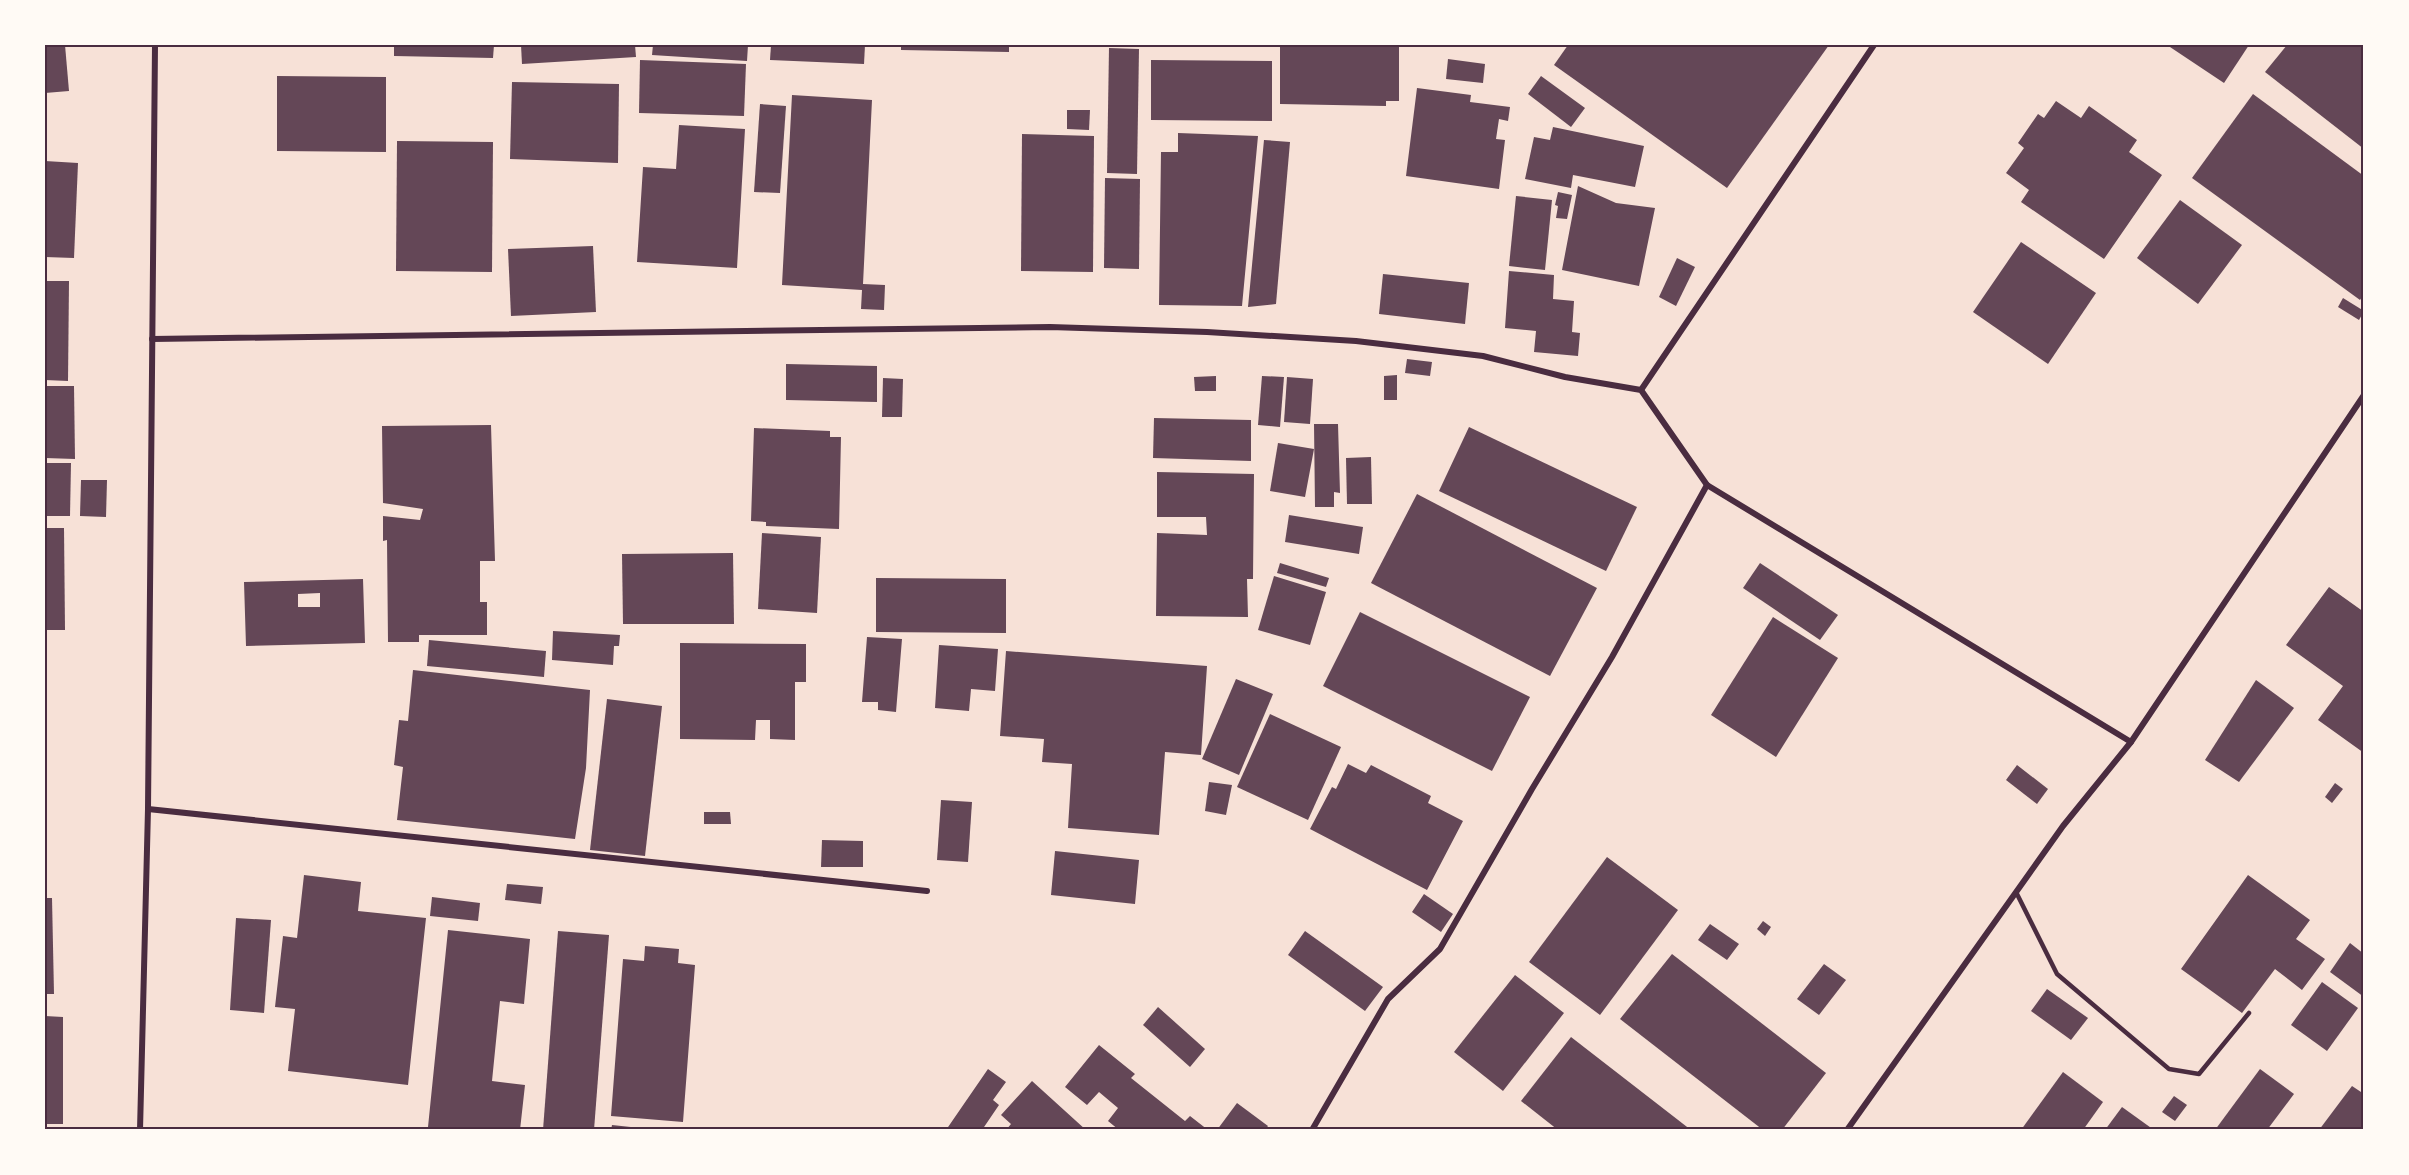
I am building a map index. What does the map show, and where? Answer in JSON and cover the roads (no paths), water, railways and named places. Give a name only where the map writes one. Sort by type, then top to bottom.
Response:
[{"type":"street","points":[[140,1130],[148,809],[155,45]]},
{"type":"street","points":[[1641,390],[1874,45]]},
{"type":"street","points":[[152,339],[1050,327],[1356,340],[1483,356],[1565,377],[1641,390],[1707,484],[2131,742]]},
{"type":"street","points":[[1847,1130],[2063,826],[2131,742],[2364,394]]},
{"type":"street","points":[[1312,1130],[1388,999],[1440,949],[1532,789],[1612,657],[1707,484]]},
{"type":"street","points":[[148,809],[927,891]]},
{"type":"lane","points":[[2016,892],[2057,974],[2169,1069],[2199,1074],[2249,1013]]}]
